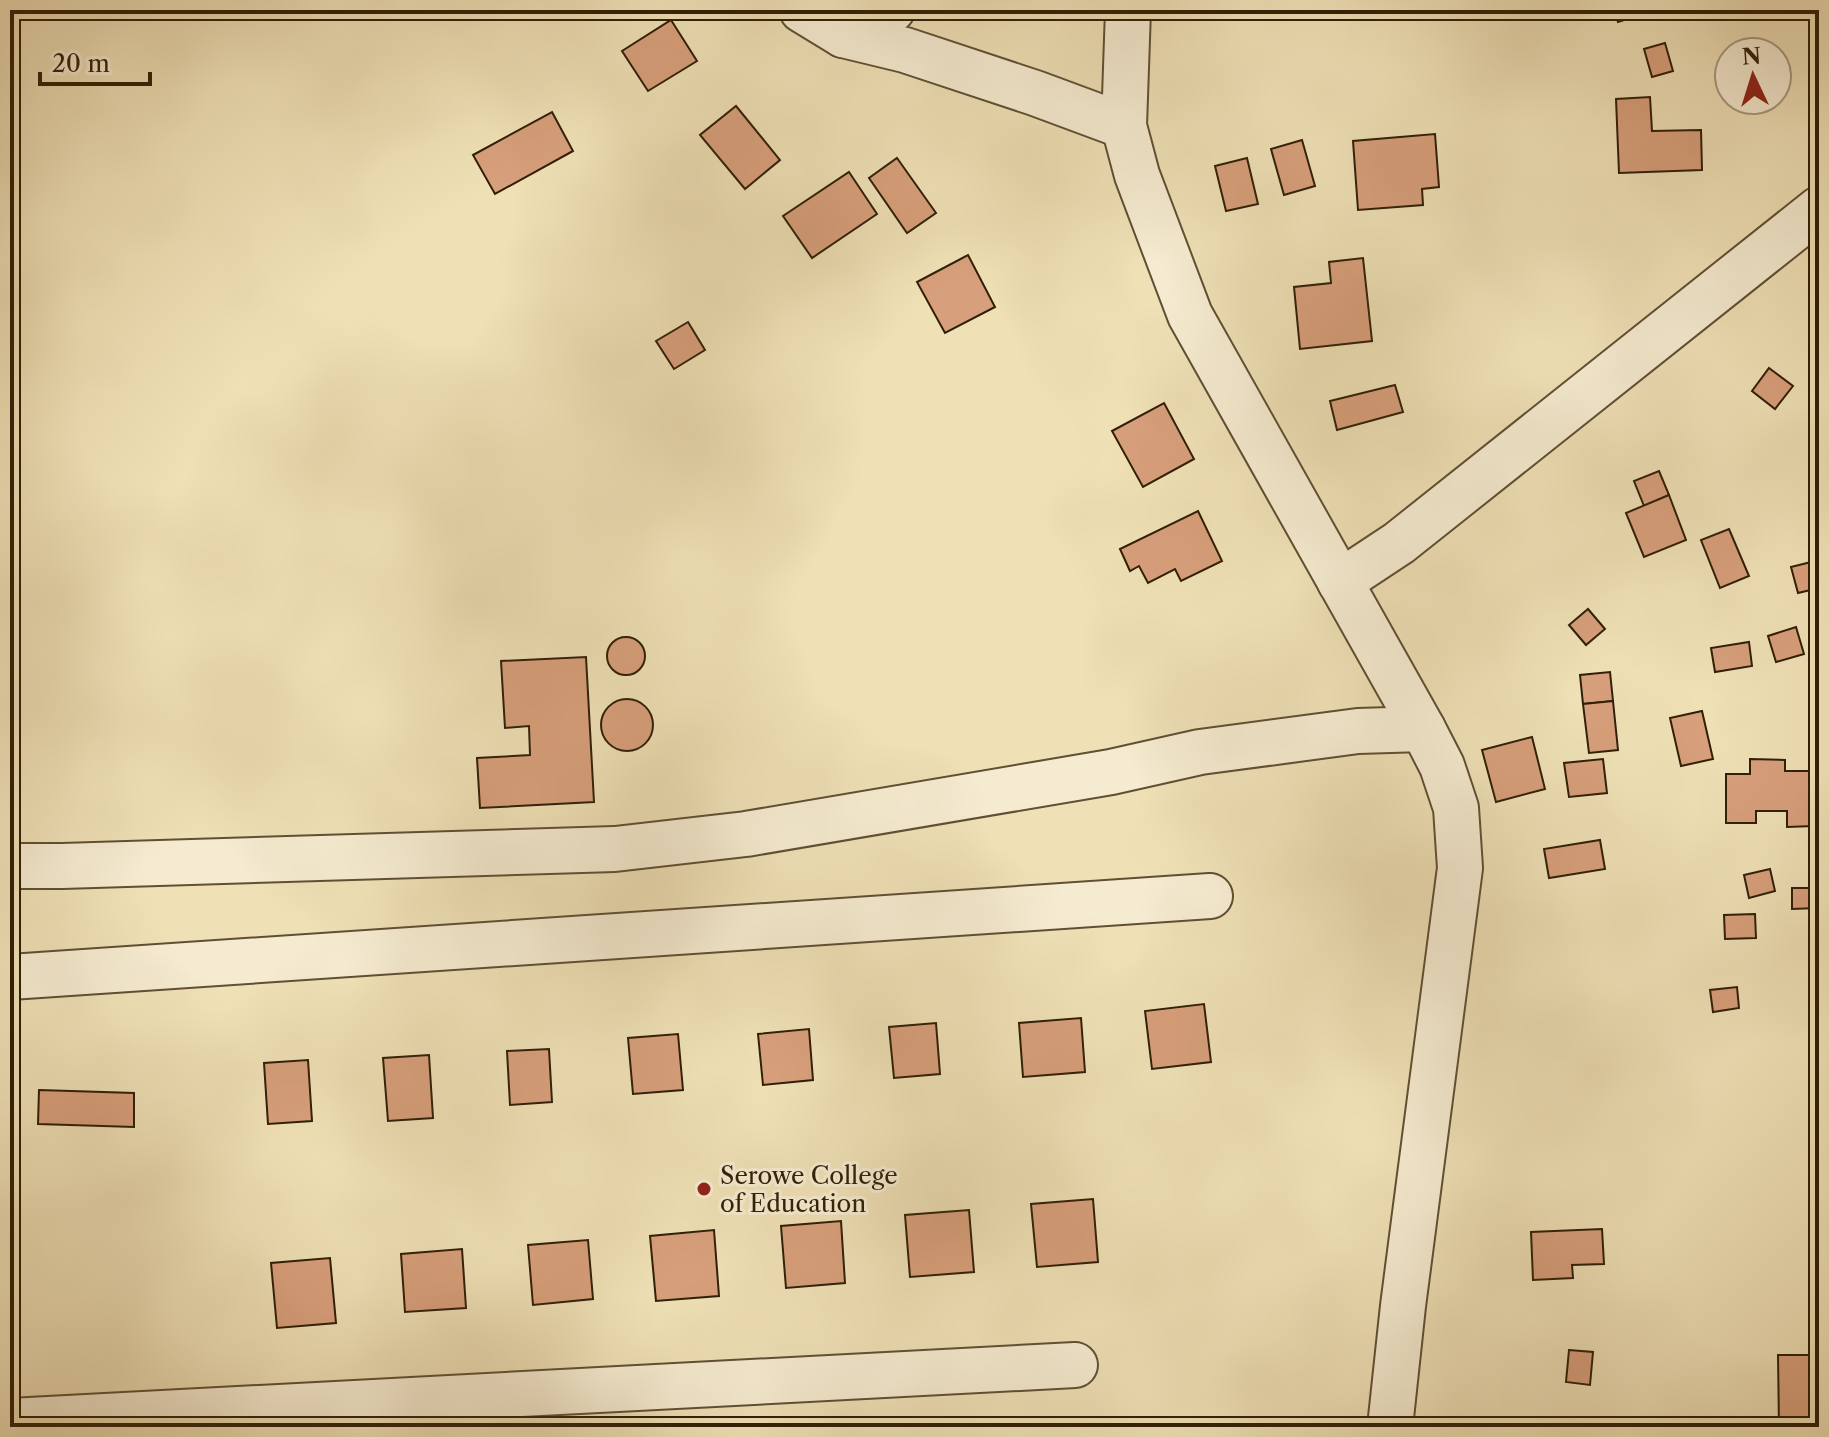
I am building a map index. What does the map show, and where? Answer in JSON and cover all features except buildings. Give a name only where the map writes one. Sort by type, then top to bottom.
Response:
[{"type":"street","points":[[802,10],[843,35],[905,50],[1124,126]]},
{"type":"street","points":[[843,35],[892,10]]},
{"type":"street","points":[[1128,10],[1124,126],[1137,175],[1190,315],[1423,729],[1442,766],[1456,808],[1460,868],[1390,1427]]},
{"type":"street","points":[[1340,582],[1399,543],[1819,209]]},
{"type":"street","points":[[10,866],[615,849],[746,834],[1111,772],[1200,752],[1358,731],[1423,729]]},
{"type":"street","points":[[10,977],[1210,896]]},
{"type":"street","points":[[10,1421],[1075,1365]]},
{"type":"place","name":"Serowe College of Education","points":[[704,1189]]}]
